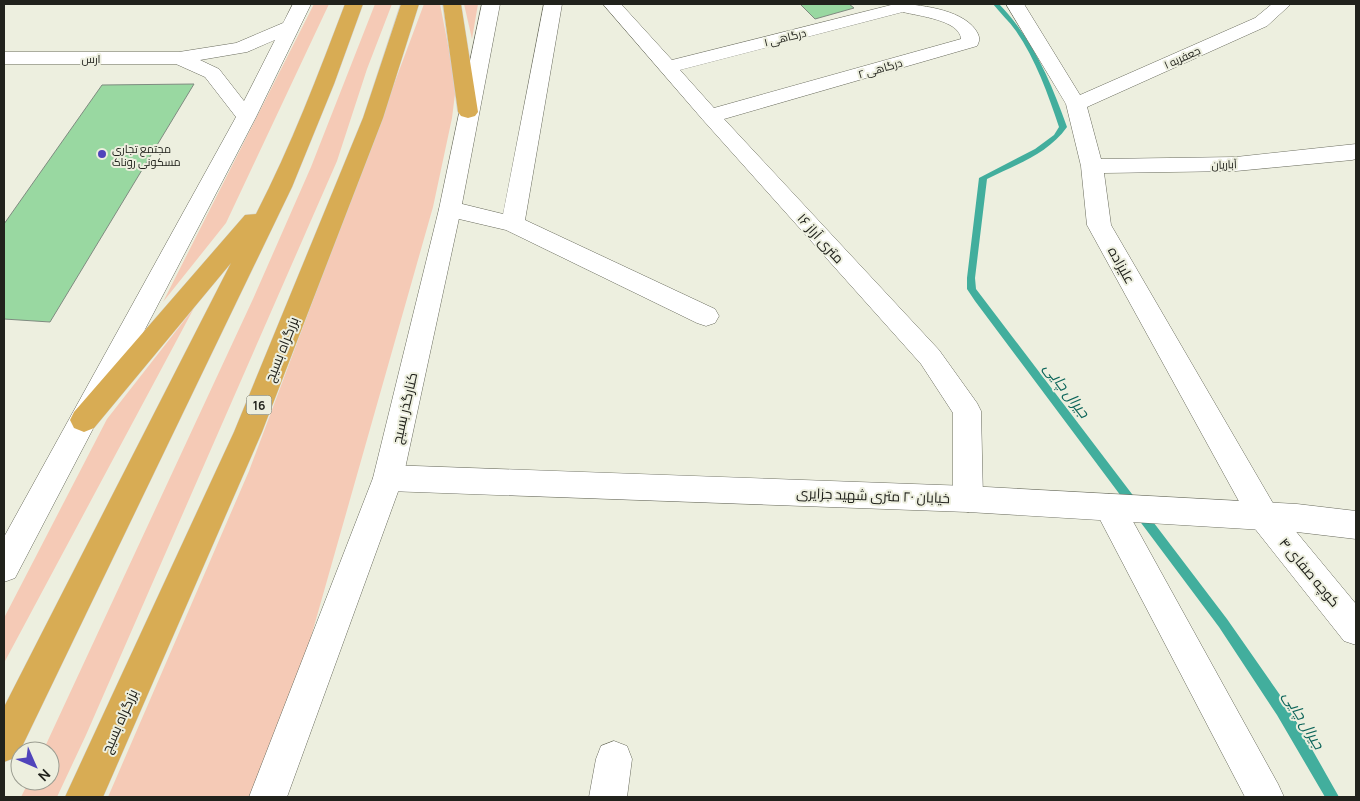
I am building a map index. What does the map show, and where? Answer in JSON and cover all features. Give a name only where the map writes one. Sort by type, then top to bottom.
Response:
[{"type":"highway","points":[[4,744],[282,187],[354,4]]},
{"type":"highway","name":"بزرگراه بسیج","points":[[84,797],[248,432],[373,118],[410,4]]},
{"type":"highway","points":[[452,4],[468,112]]},
{"type":"highway","points":[[84,420],[282,187]]},
{"type":"street","points":[[4,568],[246,117],[302,4]]},
{"type":"street","name":"کنارگذر بسیج","points":[[268,797],[388,478],[450,209],[491,4]]},
{"type":"street","points":[[513,224],[553,4]]},
{"type":"street","name":"۱۶ متری آراز","points":[[615,4],[710,116],[930,358],[967,411],[968,499]]},
{"type":"street","name":"جعفریه ۱","points":[[1076,104],[1261,22],[1282,4]]},
{"type":"street","name":"علیزاده","points":[[1018,5],[1076,104],[1092,166],[1100,225],[1263,515]]},
{"type":"street","name":"درگاهی ۱","points":[[668,67],[903,7]]},
{"type":"street","name":"درگاهی ۲","points":[[710,116],[970,42],[970,35],[962,24],[950,18],[903,7]]},
{"type":"street","name":"ارس","points":[[4,58],[179,58],[240,48],[292,26]]},
{"type":"street","points":[[179,58],[212,73],[246,117]]},
{"type":"street","name":"آباریان","points":[[1092,166],[1236,164],[1352,153],[1356,151]]},
{"type":"street","points":[[450,209],[513,224],[706,316]]},
{"type":"street","name":"خیابان ۲۰ متری شهید جزایری","points":[[388,478],[968,499],[1263,515],[1356,525]]},
{"type":"street","points":[[1110,508],[1265,797]]},
{"type":"street","name":"کوچه صفای ۴","points":[[1263,515],[1356,628]]},
{"type":"street","points":[[608,797],[614,759]]},
{"type":"shaded area","points":[[314,4],[329,4],[226,223],[163,302]]},
{"type":"shaded area","points":[[375,4],[392,4],[367,69],[337,161],[60,791],[60,741],[48,741],[253,299],[311,167]]},
{"type":"shaded area","points":[[424,4],[440,4],[456,86],[452,118],[433,207],[309,644],[256,797],[108,797],[249,471]]},
{"type":"shaded area","points":[[464,4],[478,4],[472,39]]},
{"type":"shaded area","points":[[194,308],[4,663],[4,618],[107,419]]},
{"type":"shaded area","points":[[24,791],[60,791],[57,797],[21,797]]},
{"type":"building","points":[[800,4],[849,4],[854,8],[815,19]]},
{"type":"building","name":"مجتمع تجاری مسکونی روناک","points":[[194,84],[50,322],[4,319],[4,224],[102,85]]},
{"type":"waterway","name":"جیرال چایی","points":[[996,4],[1019,31],[1037,61],[1063,127],[1048,144],[1038,151],[983,178],[971,278],[972,289],[1223,623],[1282,710],[1332,797]]},
{"type":"place","name":"مجتمع تجاری مسکونی روناک","points":[[102,154]]}]
